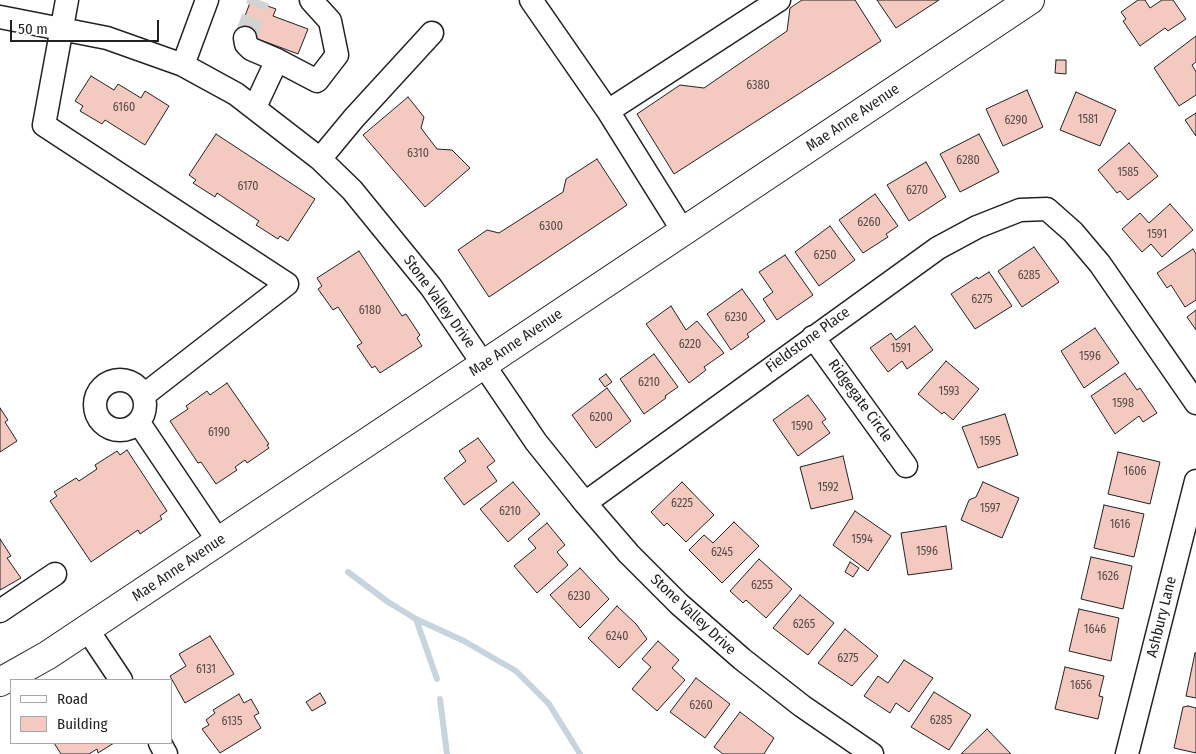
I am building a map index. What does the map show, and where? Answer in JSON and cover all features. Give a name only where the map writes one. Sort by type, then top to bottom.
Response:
[{"type":"main road","name":"Mae Anne Avenue","points":[[0,682],[48,655],[1030,0]]},
{"type":"street","points":[[68,0],[44,125],[288,284],[144,395]]},
{"type":"street","points":[[183,65],[207,0]]},
{"type":"street","points":[[248,43],[317,81],[337,55],[330,21],[311,0]]},
{"type":"street","points":[[531,0],[608,112],[683,231]]},
{"type":"street","points":[[608,112],[779,0]]},
{"type":"street","name":"Stone Valley Drive","points":[[0,17],[107,38],[183,65],[236,94],[255,107],[320,159],[352,190],[431,287],[536,442],[629,554],[673,598],[742,659],[802,706],[872,754]]},
{"type":"street","points":[[320,159],[354,118],[432,33]]},
{"type":"street","points":[[255,107],[277,60]]},
{"type":"street","name":"Fieldstone Place","points":[[585,503],[938,248],[977,227],[1020,210],[1047,209],[1072,232],[1100,264],[1196,403]]},
{"type":"street","name":"Ridgegate Circle","points":[[813,337],[906,466]]},
{"type":"street","points":[[124,380],[139,388],[144,395],[146,410],[139,423],[124,431],[107,427],[96,414],[96,396],[107,383],[124,380]]},
{"type":"street","points":[[139,423],[218,542]]},
{"type":"street","name":"Ashbury Lane","points":[[1127,754],[1196,481]]},
{"type":"street","points":[[0,611],[55,574]]},
{"type":"street","points":[[87,629],[119,679]]},
{"type":"building","points":[[251,0],[276,9],[273,16],[308,29],[298,54],[239,32]]},
{"type":"building","points":[[802,0],[855,0],[881,41],[674,174],[637,114],[680,85],[704,88],[787,31],[790,8]]},
{"type":"building","points":[[877,0],[939,0],[896,28]]},
{"type":"building","points":[[1138,0],[1145,0],[1150,8],[1162,0],[1173,0],[1186,19],[1168,31],[1165,28],[1140,46],[1123,21],[1126,19],[1121,12]]},
{"type":"building","points":[[1196,36],[1196,62],[1192,65],[1196,72],[1196,95],[1179,106],[1154,68]]},
{"type":"building","points":[[1056,60],[1066,60],[1066,74],[1055,73]]},
{"type":"building","points":[[91,76],[114,90],[118,84],[141,98],[145,91],[169,106],[145,145],[105,120],[102,124],[80,111],[83,106],[75,101]]},
{"type":"building","points":[[1027,90],[1043,127],[1003,146],[986,109]]},
{"type":"building","points":[[1076,92],[1116,110],[1100,146],[1060,130]]},
{"type":"building","points":[[408,97],[424,117],[421,128],[437,149],[452,150],[470,168],[425,207],[363,135]]},
{"type":"building","points":[[1196,113],[1196,136],[1185,120]]},
{"type":"building","points":[[216,134],[315,199],[288,241],[280,236],[278,239],[256,225],[259,221],[217,193],[215,197],[193,183],[196,180],[189,175]]},
{"type":"building","points":[[979,134],[999,172],[960,192],[940,154]]},
{"type":"building","points":[[1129,143],[1158,176],[1128,200],[1120,191],[1117,193],[1098,170]]},
{"type":"building","points":[[597,159],[627,205],[489,297],[458,250],[487,230],[499,233],[563,192],[566,179]]},
{"type":"building","points":[[926,162],[946,197],[909,221],[887,185]]},
{"type":"building","points":[[875,194],[898,226],[886,234],[888,237],[863,253],[839,220]]},
{"type":"building","points":[[1170,204],[1193,230],[1162,257],[1151,244],[1142,252],[1122,229],[1140,213],[1149,223]]},
{"type":"building","points":[[830,226],[855,260],[819,286],[795,252]]},
{"type":"building","points":[[1034,247],[1059,282],[1022,307],[998,271]]},
{"type":"building","points":[[1193,249],[1196,254],[1196,300],[1185,307],[1171,285],[1167,288],[1157,273]]},
{"type":"building","points":[[359,251],[402,316],[406,314],[420,335],[417,338],[422,346],[380,373],[375,366],[372,368],[357,346],[362,343],[338,307],[333,310],[318,289],[322,286],[317,278]]},
{"type":"building","points":[[785,255],[813,295],[777,320],[763,299],[773,292],[759,272]]},
{"type":"building","points":[[989,272],[1012,306],[975,329],[951,294],[977,277],[978,279]]},
{"type":"building","points":[[742,289],[765,321],[747,334],[749,337],[731,350],[707,314]]},
{"type":"building","points":[[671,306],[686,330],[697,321],[724,353],[704,367],[706,370],[689,383],[646,324]]},
{"type":"building","points":[[1196,310],[1196,330],[1187,317]]},
{"type":"building","points":[[915,326],[933,350],[907,369],[902,361],[888,372],[870,348],[891,333],[896,340]]},
{"type":"building","points":[[1095,328],[1119,363],[1084,388],[1061,351]]},
{"type":"building","points":[[654,354],[678,387],[644,414],[620,379]]},
{"type":"building","points":[[946,361],[979,389],[953,420],[944,412],[942,414],[918,394]]},
{"type":"building","points":[[1125,373],[1137,390],[1140,388],[1157,413],[1143,422],[1139,416],[1115,434],[1091,396]]},
{"type":"building","points":[[606,374],[612,382],[605,387],[599,379]]},
{"type":"building","points":[[227,383],[269,444],[267,445],[269,448],[247,463],[245,460],[235,467],[237,470],[216,484],[201,462],[198,463],[170,421],[188,409],[186,406],[207,391],[210,395]]},
{"type":"building","points":[[607,388],[631,421],[596,448],[572,415]]},
{"type":"building","points":[[808,395],[826,419],[822,422],[830,433],[798,456],[773,420]]},
{"type":"building","points":[[0,408],[8,420],[5,422],[17,441],[0,452]]},
{"type":"building","points":[[1005,414],[1018,455],[978,468],[962,427]]},
{"type":"building","points":[[478,438],[495,461],[487,467],[497,481],[464,505],[444,478],[466,461],[459,451]]},
{"type":"building","points":[[127,450],[167,511],[160,516],[162,519],[140,534],[138,530],[91,562],[50,501],[57,496],[54,492],[76,478],[79,481],[97,469],[95,465],[117,451],[120,455]]},
{"type":"building","points":[[1118,452],[1160,462],[1150,504],[1108,494]]},
{"type":"building","points":[[843,456],[853,499],[811,509],[800,467]]},
{"type":"building","points":[[513,482],[540,514],[508,542],[480,509]]},
{"type":"building","points":[[682,482],[714,515],[686,542],[667,523],[664,526],[651,512]]},
{"type":"building","points":[[983,482],[1019,498],[1002,538],[961,520],[969,500],[976,497]]},
{"type":"building","points":[[1104,505],[1144,514],[1134,557],[1094,548]]},
{"type":"building","points":[[855,511],[891,536],[868,571],[833,545]]},
{"type":"building","points":[[734,522],[759,546],[722,583],[689,550],[704,535],[713,543]]},
{"type":"building","points":[[547,523],[565,545],[557,552],[568,565],[537,593],[514,566],[536,548],[528,539]]},
{"type":"building","points":[[946,526],[952,569],[908,575],[901,533]]},
{"type":"building","points":[[0,539],[11,556],[7,558],[21,578],[0,590]]},
{"type":"building","points":[[1091,557],[1132,566],[1123,609],[1081,599]]},
{"type":"building","points":[[759,559],[792,589],[766,618],[746,600],[743,603],[730,591]]},
{"type":"building","points":[[850,562],[859,568],[853,577],[845,572]]},
{"type":"building","points":[[580,568],[609,599],[580,628],[550,595]]},
{"type":"building","points":[[800,595],[834,623],[808,655],[773,628]]},
{"type":"building","points":[[617,606],[636,624],[647,639],[619,668],[588,638]]},
{"type":"building","points":[[1079,609],[1119,618],[1111,661],[1069,651]]},
{"type":"building","points":[[845,629],[878,656],[852,686],[818,663]]},
{"type":"building","points":[[210,636],[234,674],[185,703],[170,676],[186,666],[179,654]]},
{"type":"building","points":[[658,641],[679,660],[672,668],[685,680],[657,711],[632,689],[651,667],[642,659]]},
{"type":"building","points":[[1196,653],[1196,698],[1186,696]]},
{"type":"building","points":[[904,660],[933,678],[909,712],[896,703],[890,713],[864,696],[878,676],[888,683]]},
{"type":"building","points":[[1065,667],[1104,676],[1099,696],[1103,697],[1098,719],[1055,709]]},
{"type":"building","points":[[696,678],[730,704],[705,738],[670,712]]},
{"type":"building","points":[[934,692],[971,715],[949,750],[911,727]]},
{"type":"building","points":[[320,693],[326,703],[312,711],[306,702]]},
{"type":"building","points":[[239,694],[244,703],[251,699],[259,713],[254,716],[261,728],[220,753],[202,729],[209,725],[206,720],[215,713],[213,710]]},
{"type":"building","points":[[1183,707],[1196,708],[1196,753],[1174,748]]},
{"type":"building","points":[[740,712],[774,738],[764,754],[723,754],[714,747]]},
{"type":"building","points":[[987,729],[1011,754],[961,754]]},
{"type":"building","points":[[55,744],[112,744],[98,753],[97,749],[89,754],[61,754]]},
{"type":"waterway","points":[[348,572],[388,602],[416,619],[437,679]]},
{"type":"waterway","points":[[416,619],[464,641],[516,671],[549,704],[580,754]]},
{"type":"waterway","points":[[440,699],[447,754]]},
{"type":"tunnel","points":[[245,38],[259,0]]}]
